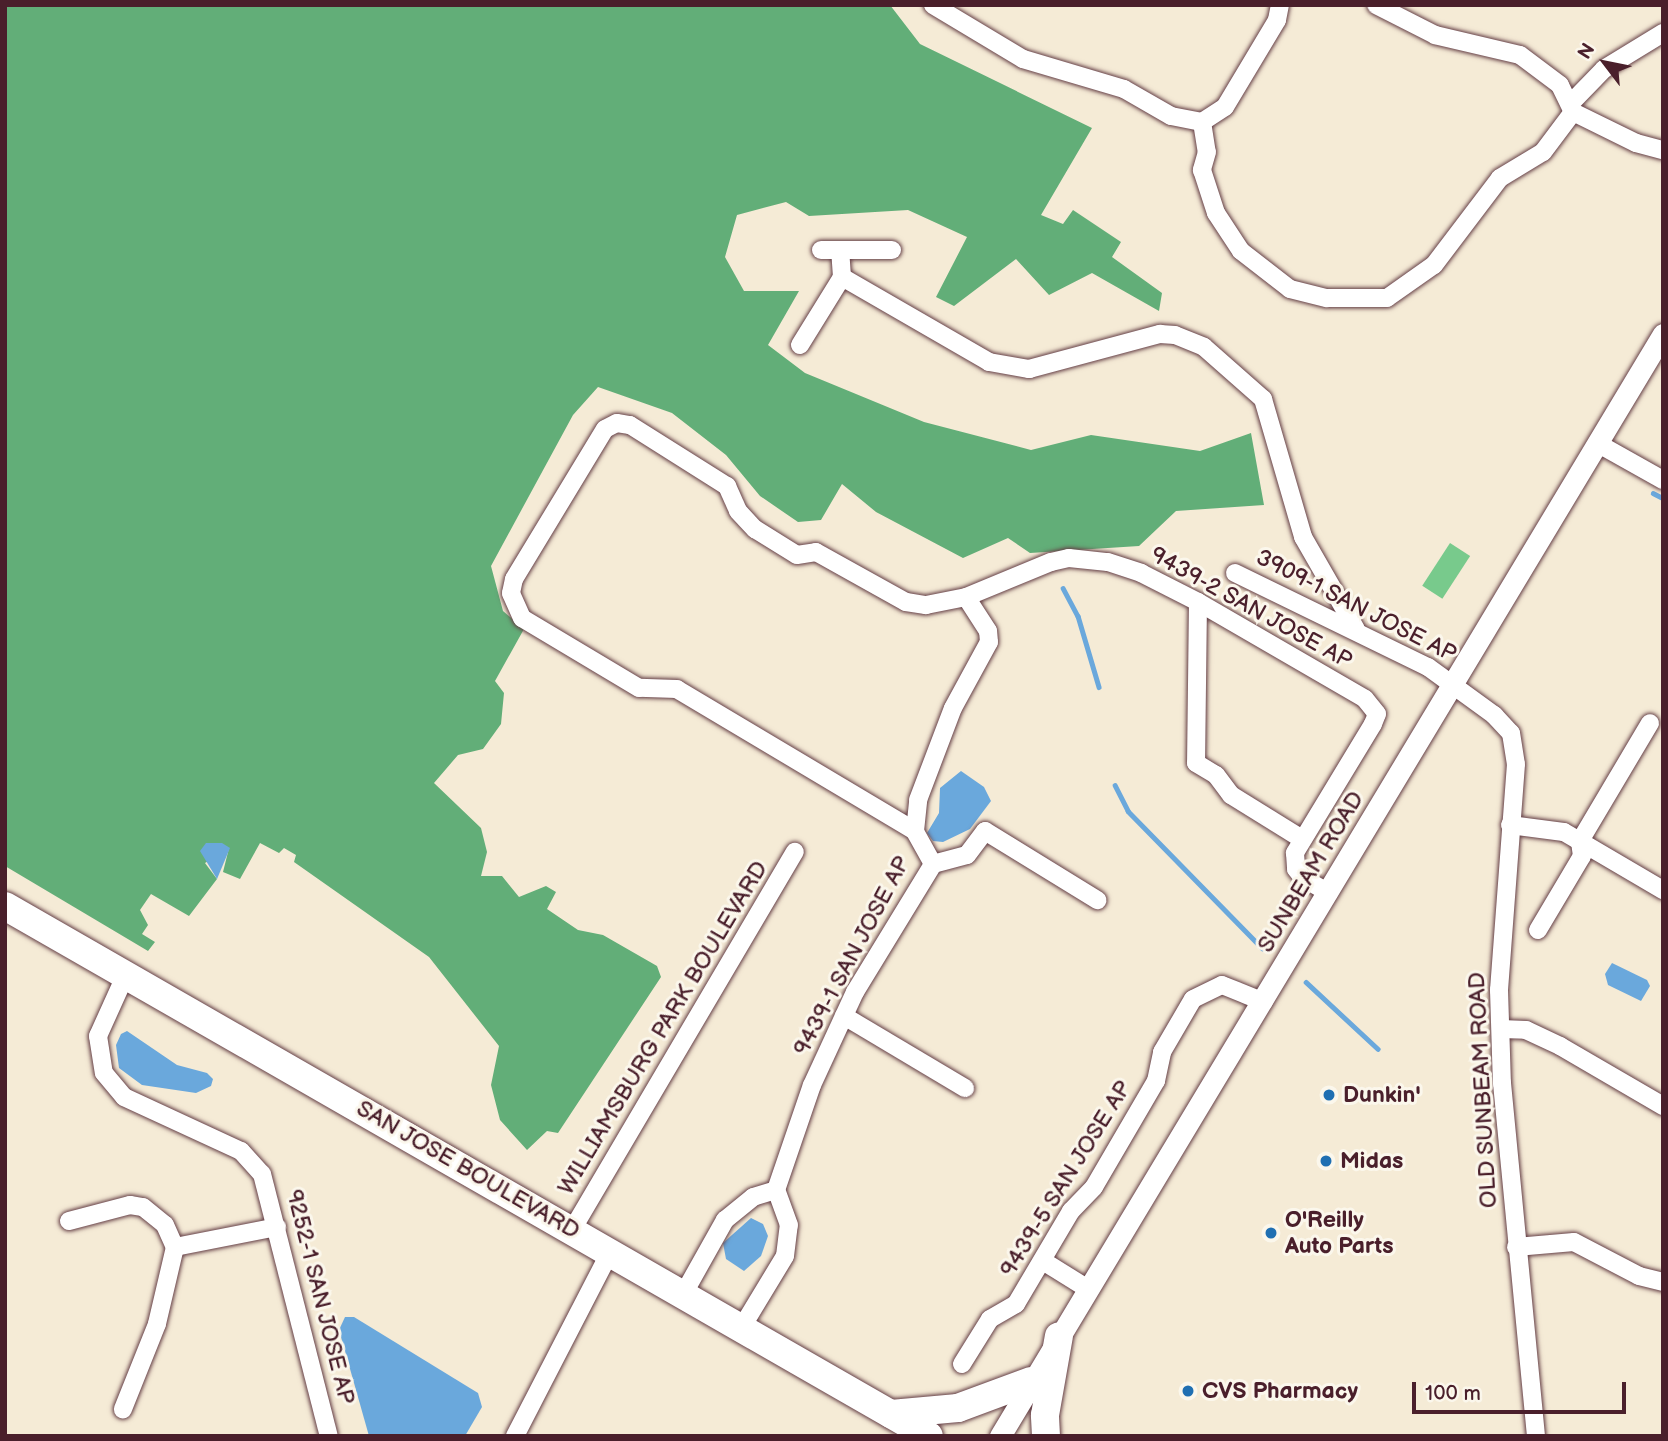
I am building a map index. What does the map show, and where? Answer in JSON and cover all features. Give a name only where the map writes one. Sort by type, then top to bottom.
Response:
[{"type":"main road","name":"SAN JOSE BOULEVARD","points":[[5,906],[742,1326],[929,1436]]},
{"type":"main road","points":[[1046,1436],[1045,1415],[1059,1336]]},
{"type":"main road","points":[[891,1414],[958,1408],[1031,1381]]},
{"type":"street","points":[[933,5],[1023,59],[1124,89],[1171,116],[1202,122],[1225,107],[1277,20],[1280,5]]},
{"type":"street","points":[[1376,5],[1435,35],[1520,55],[1551,77],[1573,107],[1636,143],[1663,150]]},
{"type":"street","points":[[1202,122],[1208,152],[1202,170],[1216,213],[1241,251],[1290,289],[1327,298],[1387,298],[1434,265],[1500,178],[1543,152],[1573,107],[1604,69],[1663,33]]},
{"type":"street","points":[[821,250],[892,250]]},
{"type":"street","points":[[800,345],[842,277],[840,250]]},
{"type":"street","points":[[842,277],[989,362],[1029,369],[1160,334],[1175,335],[1205,347],[1263,399],[1303,537],[1356,629]]},
{"type":"street","name":"SUNBEAM ROAD","points":[[1000,1436],[1264,1002],[1663,334]]},
{"type":"street","name":"9439-2 SAN JOSE AP","points":[[915,831],[677,689],[639,688],[522,618],[511,593],[514,579],[597,439],[617,423],[630,425],[727,486],[738,510],[754,529],[797,555],[816,552],[906,602],[926,604],[966,597],[1069,558],[1141,573],[1198,602],[1373,705],[1377,714],[1373,724],[1294,853],[1296,869],[1329,893]]},
{"type":"street","points":[[1597,443],[1663,480]]},
{"type":"street","name":"3909-1 SAN JOSE AP","points":[[1235,573],[1356,629],[1454,684]]},
{"type":"street","name":"9439-1 SAN JOSE AP","points":[[776,1190],[808,1096],[844,1016],[933,864],[915,831],[918,800],[938,744],[989,642],[988,631],[966,597]]},
{"type":"street","points":[[1198,602],[1196,763],[1216,775],[1231,795],[1302,839]]},
{"type":"street","name":"OLD SUNBEAM ROAD","points":[[1454,684],[1511,733],[1517,764],[1510,825],[1501,1029],[1516,1247],[1536,1436]]},
{"type":"street","points":[[1538,930],[1582,856],[1580,841],[1650,723]]},
{"type":"street","points":[[1510,825],[1564,832],[1663,890]]},
{"type":"street","points":[[933,864],[967,855],[985,831],[1097,900]]},
{"type":"street","name":"WILLIAMSBURG PARK BOULEVARD","points":[[572,1230],[795,852]]},
{"type":"street","name":"9252-1 SAN JOSE AP","points":[[126,974],[98,1036],[104,1073],[124,1097],[247,1156],[262,1174],[329,1436]]},
{"type":"street","name":"9439-5 SAN JOSE AP","points":[[962,1364],[990,1319],[1016,1304],[1071,1211],[1094,1187],[1156,1081],[1162,1052],[1193,999],[1222,985],[1264,1002]]},
{"type":"street","points":[[844,1016],[965,1088]]},
{"type":"street","points":[[1501,1029],[1525,1030],[1560,1046],[1663,1106]]},
{"type":"street","points":[[684,1293],[725,1220],[753,1197],[776,1190],[789,1225],[785,1256],[742,1326]]},
{"type":"street","points":[[69,1221],[130,1205],[143,1207],[165,1225],[175,1247],[157,1324],[123,1409]]},
{"type":"street","points":[[175,1247],[277,1227]]},
{"type":"street","points":[[1516,1247],[1574,1242],[1639,1276],[1663,1282]]},
{"type":"street","points":[[515,1436],[610,1252]]},
{"type":"street","points":[[1043,1261],[1088,1289]]},
{"type":"green space","points":[[5,5],[890,5],[920,44],[1092,128],[1041,215],[1063,224],[1073,210],[1121,242],[1112,257],[1162,293],[1159,311],[1092,273],[1049,295],[1016,259],[954,306],[936,297],[967,237],[908,210],[809,216],[786,202],[737,215],[725,257],[744,291],[799,291],[768,345],[805,373],[924,422],[1031,450],[1091,435],[1200,451],[1251,433],[1264,505],[1176,511],[1139,546],[1030,553],[1008,538],[963,558],[876,512],[842,484],[821,520],[798,522],[760,496],[726,455],[672,413],[598,387],[573,415],[491,566],[503,611],[524,629],[495,681],[504,693],[501,724],[483,749],[458,755],[434,783],[481,828],[487,852],[481,876],[502,876],[519,897],[546,886],[556,892],[547,909],[578,930],[603,935],[657,966],[661,977],[558,1133],[547,1131],[527,1150],[500,1120],[491,1085],[499,1046],[429,957],[294,862],[296,855],[284,848],[279,853],[260,843],[240,879],[223,872],[229,848],[205,863],[217,879],[189,916],[151,894],[140,910],[148,925],[142,934],[155,942],[148,951],[5,866]]},
{"type":"green space","points":[[1450,543],[1470,556],[1442,599],[1422,586]]},
{"type":"water","points":[[961,771],[984,787],[991,801],[970,829],[943,842],[933,841],[927,833],[939,813],[940,788]]},
{"type":"water","points":[[206,843],[222,843],[230,848],[217,879],[200,851]]},
{"type":"water","points":[[1612,963],[1647,980],[1650,986],[1641,1001],[1608,985],[1605,974]]},
{"type":"water","points":[[127,1031],[177,1065],[207,1073],[213,1079],[211,1086],[196,1093],[142,1085],[119,1068],[116,1045],[121,1034]]},
{"type":"water","points":[[751,1218],[763,1224],[768,1236],[761,1256],[744,1271],[726,1259],[723,1243]]},
{"type":"water","points":[[345,1317],[354,1317],[478,1393],[482,1407],[465,1436],[369,1436],[339,1330]]},
{"type":"waterway","points":[[1653,493],[1663,498]]},
{"type":"waterway","points":[[1063,588],[1078,616],[1099,687]]},
{"type":"waterway","points":[[1115,785],[1128,811],[1262,948]]},
{"type":"waterway","points":[[1306,982],[1378,1049]]},
{"type":"place","name":"Dunkin'","points":[[1329,1095]]},
{"type":"place","name":"Midas","points":[[1326,1161]]},
{"type":"place","name":"O'Reilly Auto Parts","points":[[1271,1233]]},
{"type":"place","name":"CVS Pharmacy","points":[[1188,1391]]}]
